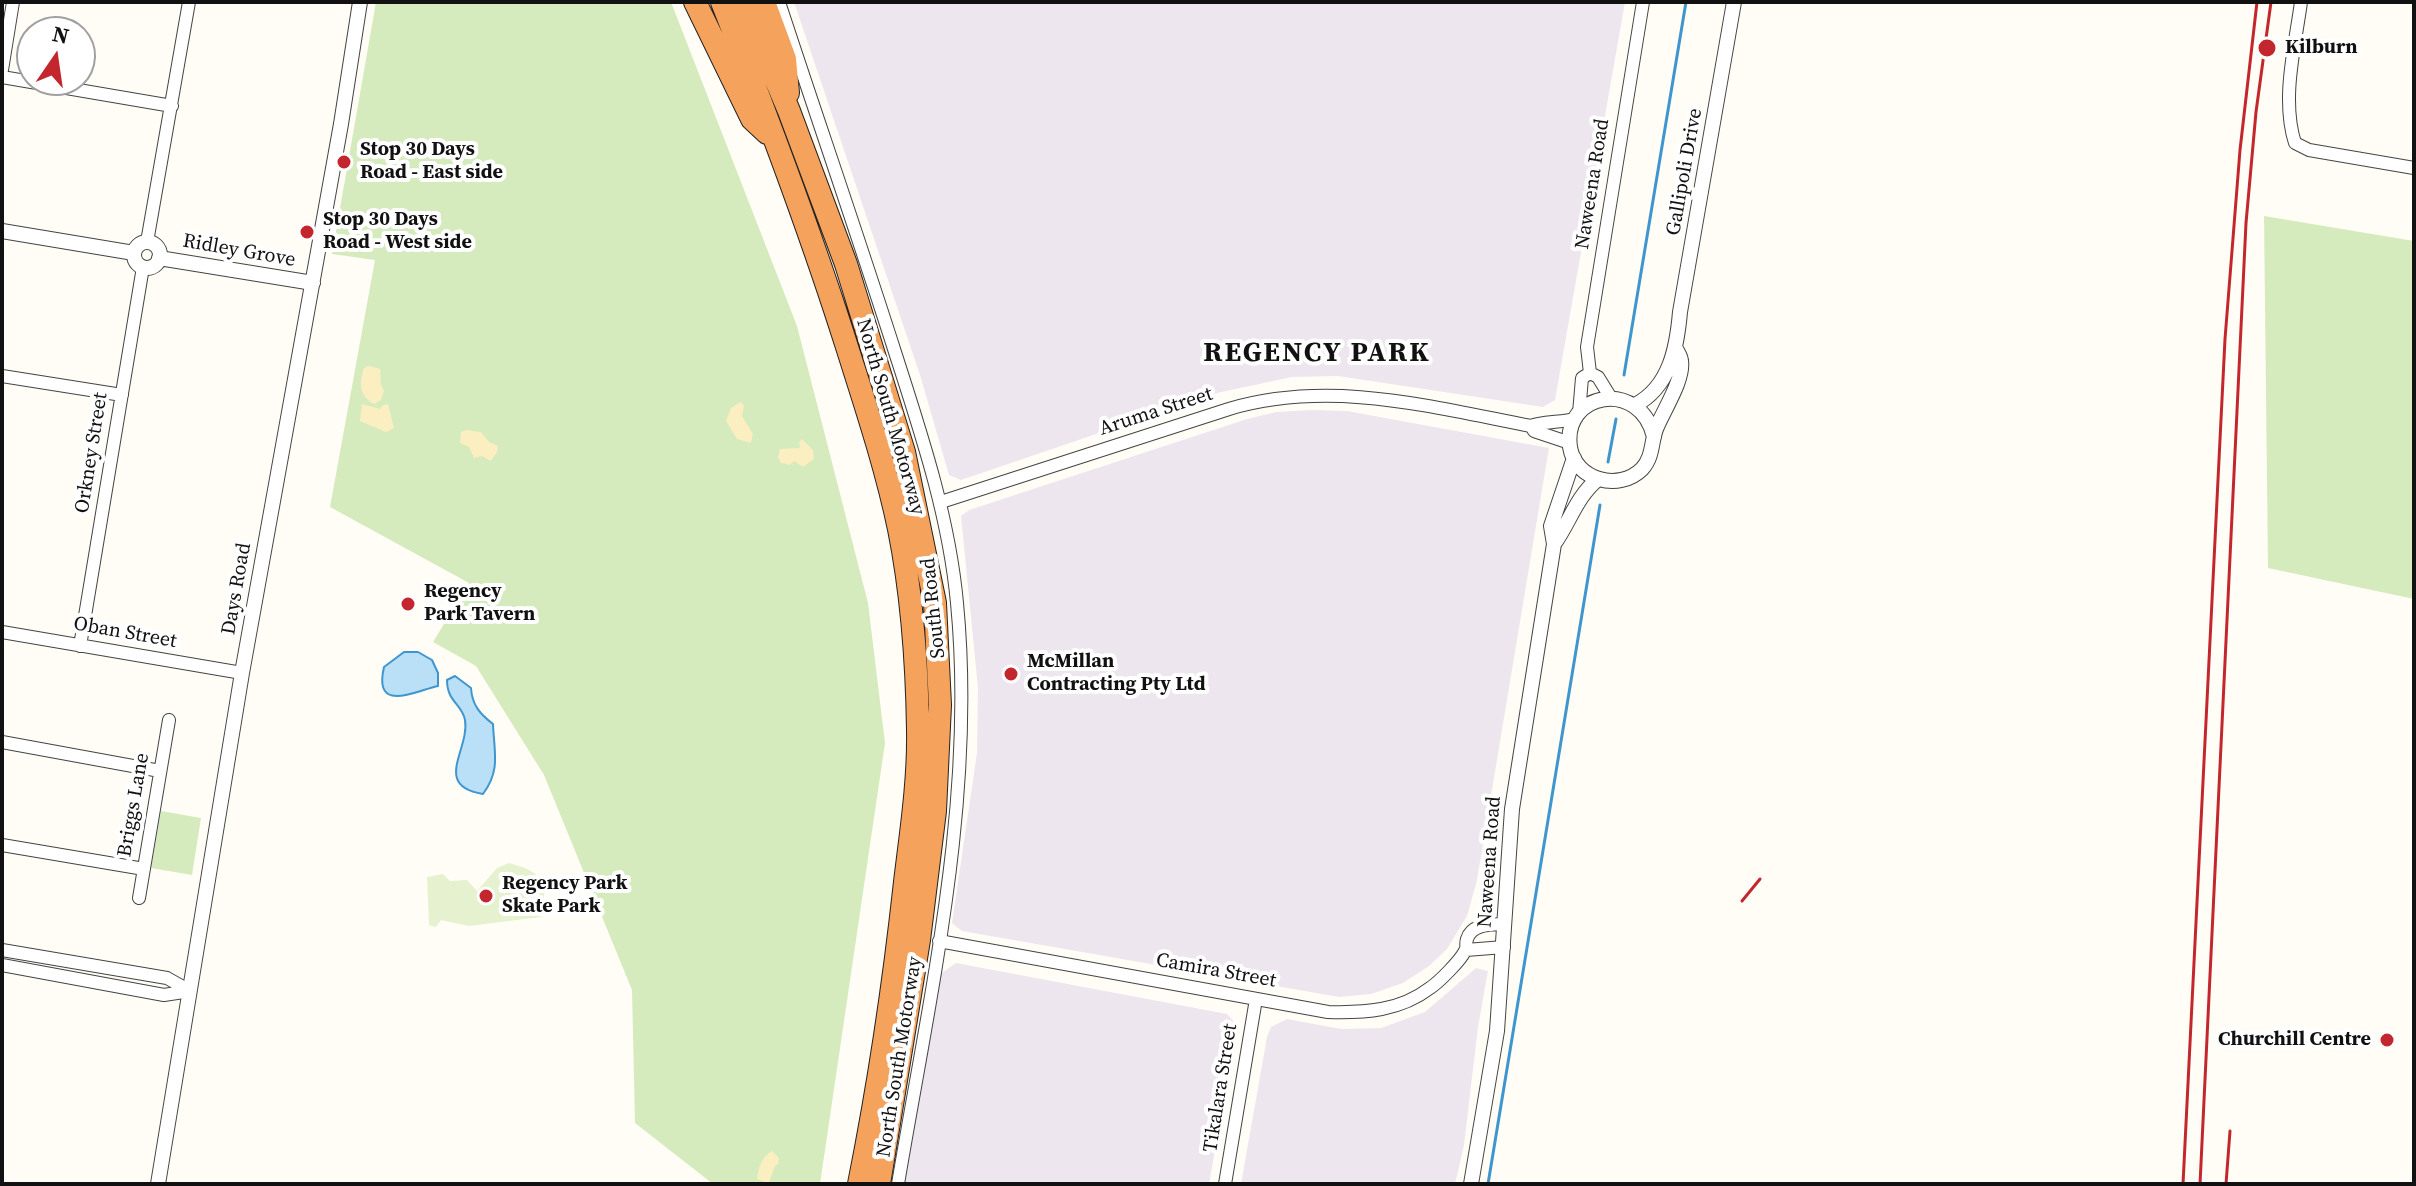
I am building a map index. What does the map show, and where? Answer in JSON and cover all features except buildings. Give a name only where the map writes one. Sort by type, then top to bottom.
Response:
[{"type":"highway","points":[[695,2],[752,119],[777,143]]},
{"type":"highway","name":"North South Motorway","points":[[722,2],[777,143],[880,448],[899,531],[914,641],[919,733],[913,812],[900,939],[859,1184]]},
{"type":"highway","name":"North South Motorway","points":[[743,2],[789,111],[846,264],[904,452],[935,603],[940,705],[935,811],[919,940],[879,1184]]},
{"type":"highway","points":[[764,2],[785,59],[789,111]]},
{"type":"street","points":[[2,70],[13,2]]},
{"type":"street","points":[[147,242],[189,2]]},
{"type":"street","name":"Days Road","points":[[158,1184],[242,673],[360,2]]},
{"type":"street","name":"South Road","points":[[779,2],[861,244],[941,502],[957,603],[962,701],[955,823],[939,941],[898,1184]]},
{"type":"street","name":"Naweena Road","points":[[1577,416],[1582,378],[1590,373],[1587,347],[1643,2]]},
{"type":"street","name":"Gallipoli Drive","points":[[1635,405],[1650,397],[1659,386],[1676,349],[1734,2]]},
{"type":"street","points":[[2301,2],[2290,87],[2289,126],[2295,143],[2309,150],[2414,168]]},
{"type":"street","points":[[2,77],[172,106]]},
{"type":"street","points":[[2,231],[134,253]]},
{"type":"street","points":[[147,242],[157,247],[159,258],[155,264],[143,267],[135,260],[134,253],[140,244],[147,242]]},
{"type":"street","name":"Ridley Grove","points":[[159,258],[313,283]]},
{"type":"street","name":"Orkney Street","points":[[80,646],[143,267]]},
{"type":"street","name":"Gallipoli Drive","points":[[1654,437],[1676,385],[1682,362],[1676,349]]},
{"type":"street","points":[[1590,373],[1598,377],[1605,393],[1611,398],[1635,405],[1645,414],[1654,437],[1648,461],[1640,471],[1618,481],[1598,479],[1581,469],[1572,451],[1571,431],[1577,416],[1599,400],[1611,398]]},
{"type":"street","points":[[2,376],[122,395]]},
{"type":"street","name":"Aruma Street","points":[[941,502],[1255,401],[1291,396],[1335,394],[1382,399],[1531,426],[1535,423],[1557,423],[1577,416]]},
{"type":"street","name":"Aruma Street","points":[[1531,426],[1534,431],[1572,451]]},
{"type":"street","name":"Naweena Road","points":[[1471,1184],[1497,1031],[1512,809],[1554,544],[1551,526],[1572,451]]},
{"type":"street","name":"Naweena Road","points":[[1554,544],[1566,528],[1581,496],[1598,479]]},
{"type":"street","name":"Oban Street","points":[[2,632],[242,673]]},
{"type":"street","name":"Briggs Lane","points":[[139,898],[169,720]]},
{"type":"street","points":[[2,742],[160,771]]},
{"type":"street","points":[[2,845],[144,869]]},
{"type":"street","name":"Camira Street","points":[[939,941],[1328,1012],[1361,1013],[1391,1008],[1432,987],[1466,950],[1467,938],[1473,931],[1486,925],[1505,924]]},
{"type":"street","points":[[1466,950],[1504,947]]},
{"type":"street","points":[[2,950],[167,978],[190,991]]},
{"type":"street","points":[[2,965],[164,995],[190,991]]},
{"type":"street","points":[[134,989],[138,984],[138,973]]},
{"type":"street","name":"Tikalara Street","points":[[1225,1184],[1256,999]]},
{"type":"shaded area","points":[[794,2],[1625,2],[1555,400],[1543,407],[1338,376],[1292,377],[1217,393],[961,480],[949,475],[920,375]]},
{"type":"shaded area","points":[[1347,411],[1549,448],[1477,880],[1467,916],[1447,949],[1429,966],[1403,983],[1371,994],[1339,997],[962,931],[952,923],[977,753],[978,688],[961,516],[969,510],[1247,419],[1276,412]]},
{"type":"shaded area","points":[[956,963],[1227,1014],[1237,1025],[1209,1184],[905,1184],[940,974]]},
{"type":"shaded area","points":[[1476,968],[1488,971],[1464,1145],[1455,1184],[1241,1184],[1271,1027],[1287,1019],[1341,1029],[1381,1028],[1425,1012]]},
{"type":"green space","points":[[376,2],[671,2],[797,326],[868,603],[885,743],[820,1184],[713,1184],[635,1123],[632,990],[544,775],[476,666],[433,642],[469,583],[330,507],[375,260],[332,254]]},
{"type":"green space","points":[[2264,216],[2414,241],[2414,599],[2268,568]]},
{"type":"green space","points":[[161,811],[201,818],[192,875],[151,868]]},
{"type":"green space","name":"Regency Park Skate Park","points":[[509,863],[529,870],[541,880],[544,895],[541,917],[469,926],[441,920],[436,927],[429,925],[427,877],[443,874],[450,881],[467,880],[477,891],[497,868]]},
{"type":"sand","points":[[364,368],[380,369],[384,391],[381,400],[374,404],[365,397],[362,389]]},
{"type":"sand","points":[[741,402],[744,406],[742,416],[753,434],[751,443],[737,439],[726,421],[731,408]]},
{"type":"sand","points":[[362,404],[380,409],[388,404],[394,428],[386,432],[360,421]]},
{"type":"sand","points":[[461,432],[481,432],[489,442],[498,446],[491,461],[482,456],[474,458],[469,447],[460,443]]},
{"type":"sand","points":[[802,439],[813,450],[814,459],[803,467],[794,461],[790,465],[781,463],[778,457],[780,449],[800,448]]},
{"type":"sand","points":[[772,1151],[779,1158],[769,1183],[757,1179],[761,1163]]},
{"type":"water","points":[[404,652],[418,652],[432,660],[438,673],[438,686],[398,696],[390,695],[385,690],[382,682],[384,667]]},
{"type":"water","points":[[455,676],[471,688],[478,709],[493,724],[494,769],[483,794],[468,790],[459,783],[456,775],[465,720],[448,687],[447,680]]},
{"type":"waterway","points":[[1624,375],[1686,2]]},
{"type":"waterway","points":[[1608,462],[1616,419]]},
{"type":"waterway","points":[[1488,1184],[1600,505]]},
{"type":"railway","points":[[2183,1184],[2225,339],[2240,150],[2257,2]]},
{"type":"railway","points":[[2200,1184],[2246,223],[2256,112],[2271,2]]},
{"type":"railway","points":[[1742,901],[1760,879]]},
{"type":"railway","points":[[2226,1184],[2230,1131]]},
{"type":"place","name":"Kilburn","points":[[2267,48]]},
{"type":"place","name":"Stop 30 Days Road - East side","points":[[344,162]]},
{"type":"place","name":"Stop 30 Days Road - West side","points":[[307,232]]},
{"type":"place","name":"Regency Park Tavern","points":[[408,604]]},
{"type":"place","name":"McMillan Contracting Pty Ltd","points":[[1011,674]]},
{"type":"place","name":"Regency Park Skate Park","points":[[486,896]]},
{"type":"place","name":"Churchill Centre","points":[[2387,1040]]},
{"type":"district","name":"REGENCY PARK","points":[[1317,354]]}]
